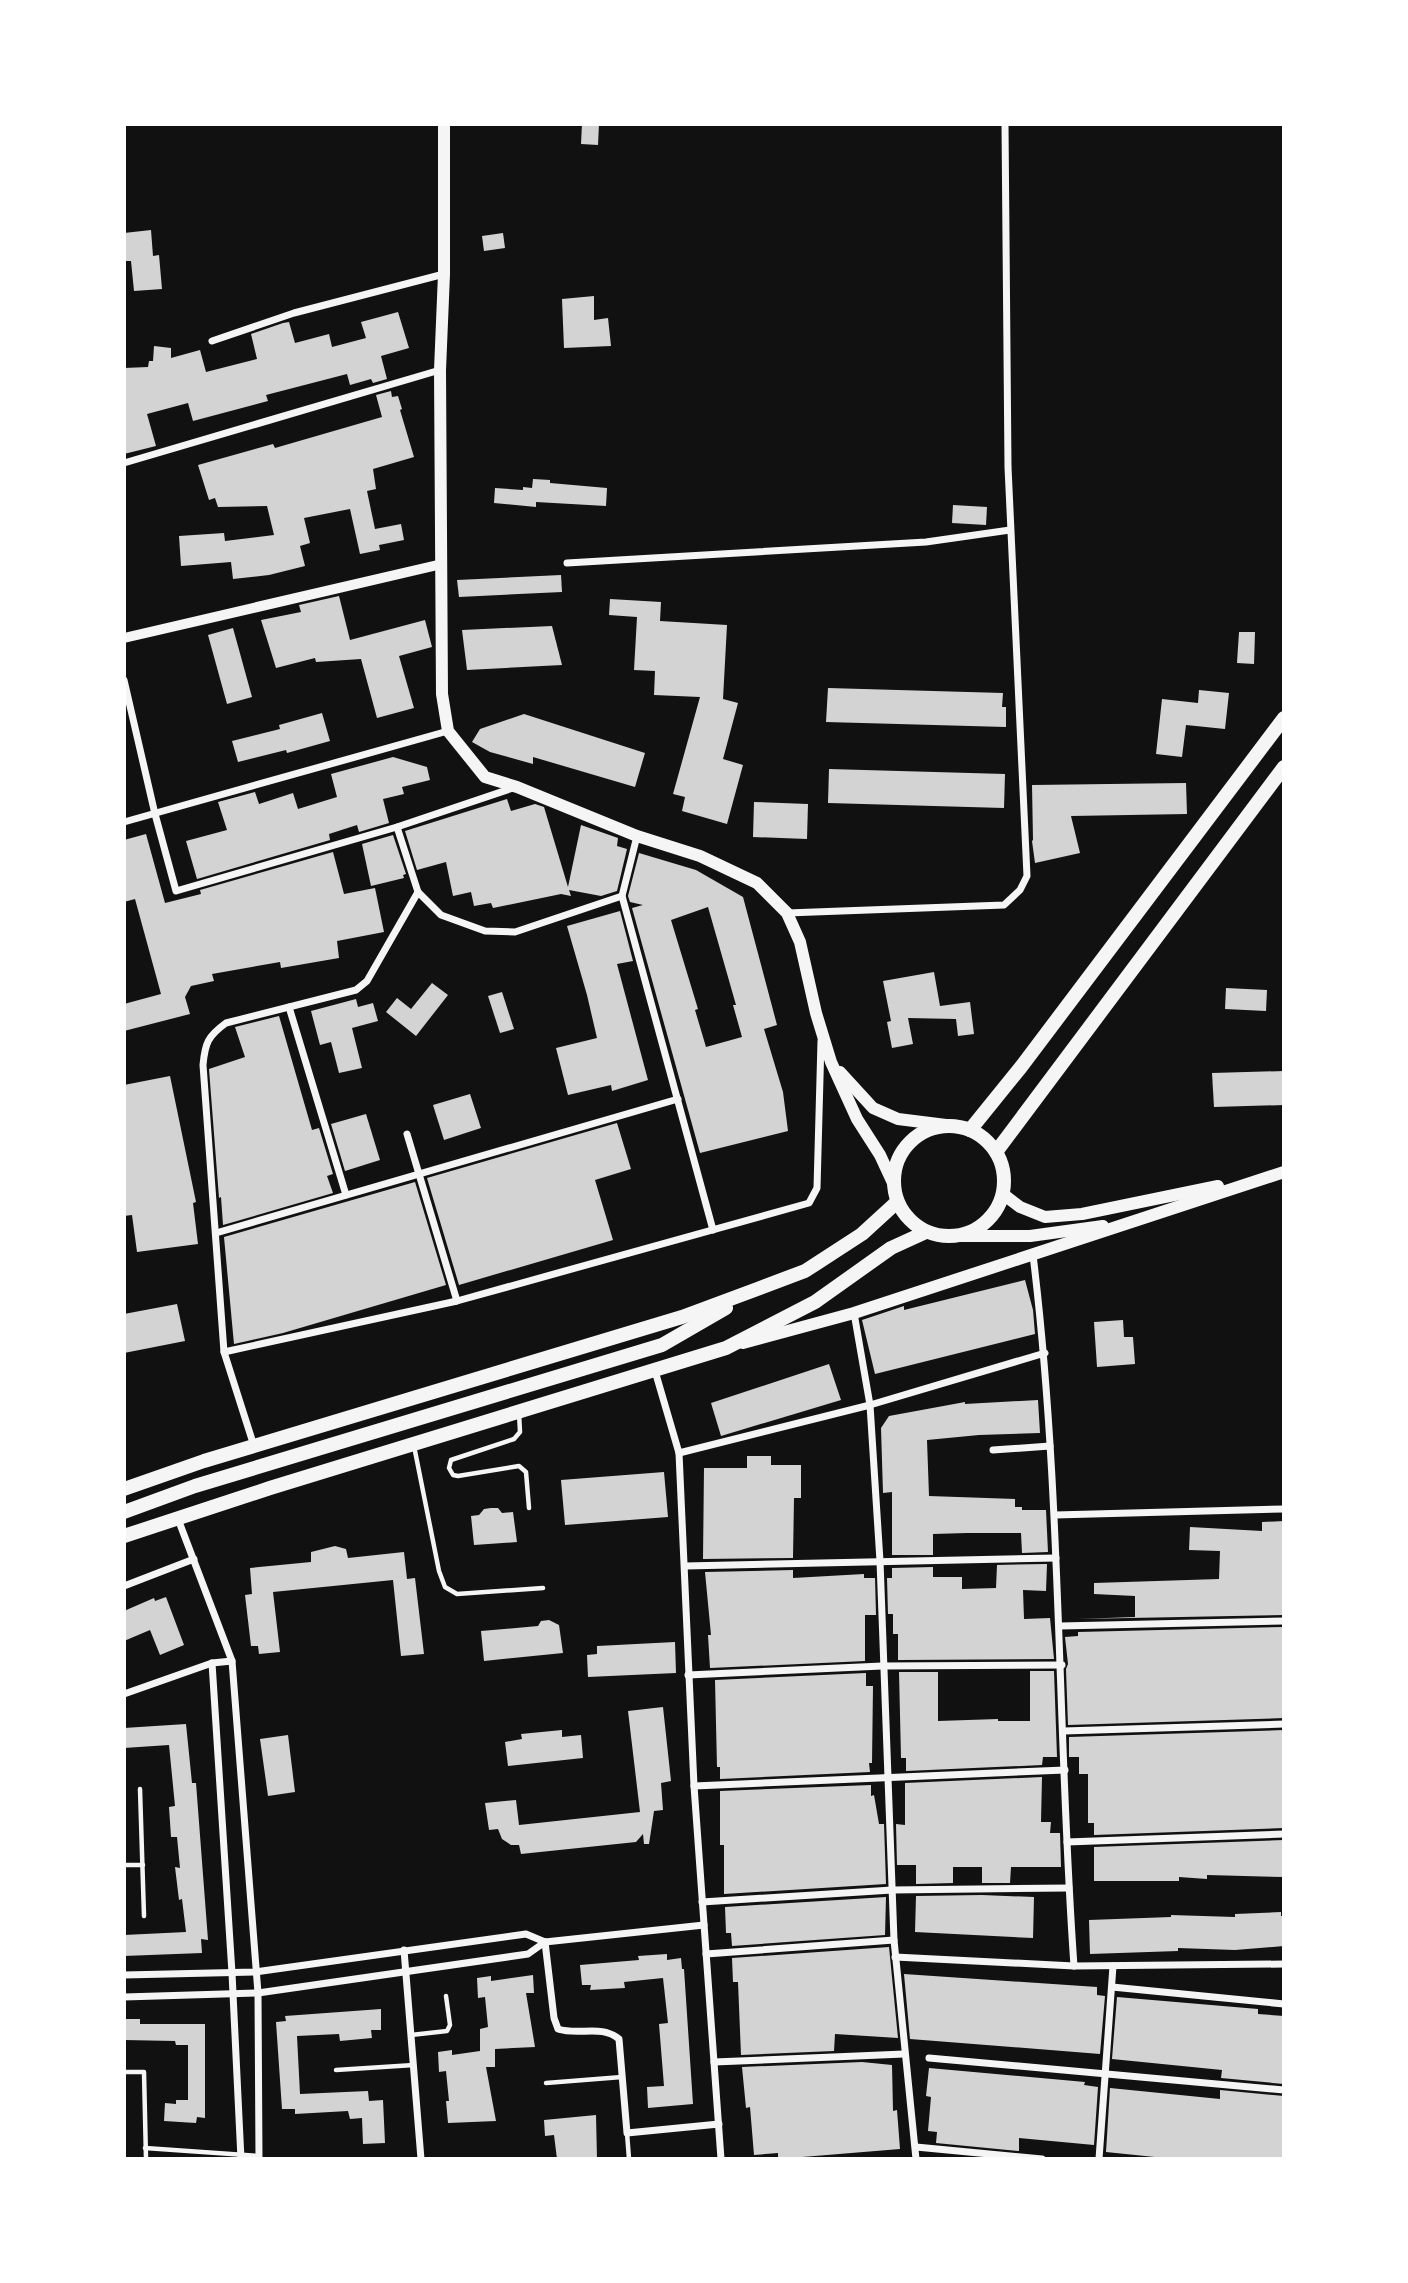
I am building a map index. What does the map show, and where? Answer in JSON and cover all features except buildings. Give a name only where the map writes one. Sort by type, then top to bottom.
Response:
[{"type":"main road","points":[[443,124],[444,274],[440,370],[442,694],[449,731],[485,777],[700,856],[757,883],[787,913],[800,942],[831,1062],[857,1119],[880,1155],[893,1183],[897,1202],[904,1214],[926,1232],[954,1236],[1030,1237],[1139,1221]]},
{"type":"main road","points":[[970,1130],[1284,719]]},
{"type":"main road","points":[[996,1152],[1284,767]]},
{"type":"main road","points":[[831,1062],[873,1108],[898,1119],[970,1130],[985,1139],[996,1152],[1004,1175],[1003,1194],[997,1209],[986,1223],[971,1232],[954,1236]]},
{"type":"main road","points":[[893,1183],[895,1165],[904,1148],[918,1135],[935,1127],[954,1126]]},
{"type":"main road","points":[[1003,1194],[1020,1207],[1045,1217],[1082,1214],[1284,1172]]},
{"type":"main road","points":[[124,1536],[726,1348],[854,1313],[1139,1221],[1259,1178]]},
{"type":"main road","points":[[124,1489],[254,1446],[682,1317],[760,1289],[805,1271],[862,1234],[897,1202]]},
{"type":"main road","points":[[726,1348],[815,1302],[891,1248],[926,1232]]},
{"type":"main road","points":[[124,1512],[195,1486],[662,1345],[760,1289]]},
{"type":"street","points":[[787,913],[1004,905],[1020,890],[1027,876],[1008,467],[1005,124]]},
{"type":"street","points":[[212,341],[294,313],[444,274]]},
{"type":"street","points":[[124,463],[440,370]]},
{"type":"street","points":[[567,563],[926,542],[1010,530]]},
{"type":"street","points":[[124,638],[442,564]]},
{"type":"street","points":[[124,680],[176,891],[397,827],[517,787]]},
{"type":"street","points":[[124,822],[449,731]]},
{"type":"street","points":[[397,827],[418,892],[441,915],[485,931],[515,932],[622,896]]},
{"type":"street","points":[[637,835],[622,896],[713,1230]]},
{"type":"street","points":[[254,1446],[223,1352],[203,1065],[205,1046],[226,1023],[356,990],[367,981],[418,892]]},
{"type":"street","points":[[289,1007],[346,1195]]},
{"type":"street","points":[[223,1352],[457,1301],[809,1203],[817,1188],[819,1168],[821,1030]]},
{"type":"street","points":[[216,1233],[678,1099]]},
{"type":"street","points":[[407,1133],[457,1301]]},
{"type":"street","points":[[1033,1255],[1045,1353],[1055,1515],[1074,1966]]},
{"type":"street","points":[[854,1313],[870,1405],[880,1561],[895,1957],[916,2159]]},
{"type":"street","points":[[679,1453],[870,1405],[1045,1353]]},
{"type":"street","points":[[654,1371],[679,1453],[694,1786],[720,2159]]},
{"type":"street","points":[[993,1450],[1051,1446]]},
{"type":"street","points":[[1055,1515],[1284,1509]]},
{"type":"street","points":[[178,1518],[232,1661],[258,1993],[259,2157]]},
{"type":"street","points":[[685,1566],[1056,1558]]},
{"type":"street","points":[[124,1586],[194,1559]]},
{"type":"street","points":[[1060,1626],[1284,1621]]},
{"type":"street","points":[[124,1694],[212,1662],[232,1661]]},
{"type":"street","points":[[212,1662],[241,2157]]},
{"type":"street","points":[[688,1675],[882,1666],[1062,1665]]},
{"type":"street","points":[[1064,1731],[1284,1724]]},
{"type":"street","points":[[694,1786],[1065,1770]]},
{"type":"street","points":[[1067,1842],[1284,1834]]},
{"type":"street","points":[[702,1902],[892,1890],[1069,1888]]},
{"type":"street","points":[[124,1975],[255,1972],[526,1934],[545,1942],[704,1925]]},
{"type":"street","points":[[706,1954],[894,1940]]},
{"type":"street","points":[[124,1997],[258,1993],[528,1954],[545,1942]]},
{"type":"street","points":[[545,1942],[554,2018],[558,2029],[568,2032],[611,2032],[619,2039],[627,2133],[719,2124]]},
{"type":"street","points":[[404,1950],[421,2159]]},
{"type":"street","points":[[895,1957],[1074,1966],[1284,1964]]},
{"type":"street","points":[[1099,2159],[1113,1966]]},
{"type":"street","points":[[1112,1987],[1284,2004]]},
{"type":"street","points":[[714,2062],[904,2054]]},
{"type":"street","points":[[929,2058],[1284,2090]]},
{"type":"street","points":[[915,2147],[1042,2159]]},
{"type":"lane","points":[[519,1412],[520,1432],[514,1439],[451,1460],[449,1468],[453,1475],[458,1476],[519,1466],[526,1472],[529,1508]]},
{"type":"lane","points":[[414,1444],[439,1571],[445,1587],[457,1594],[543,1588]]},
{"type":"lane","points":[[140,1789],[144,1916]]},
{"type":"lane","points":[[124,1865],[143,1865]]},
{"type":"lane","points":[[411,2035],[447,2031],[450,2025],[446,1996]]},
{"type":"lane","points":[[336,2070],[414,2065]]},
{"type":"lane","points":[[124,2072],[145,2072],[146,2159]]},
{"type":"lane","points":[[547,2083],[623,2077]]},
{"type":"lane","points":[[627,2133],[629,2159]]},
{"type":"lane","points":[[145,2148],[259,2157]]}]
